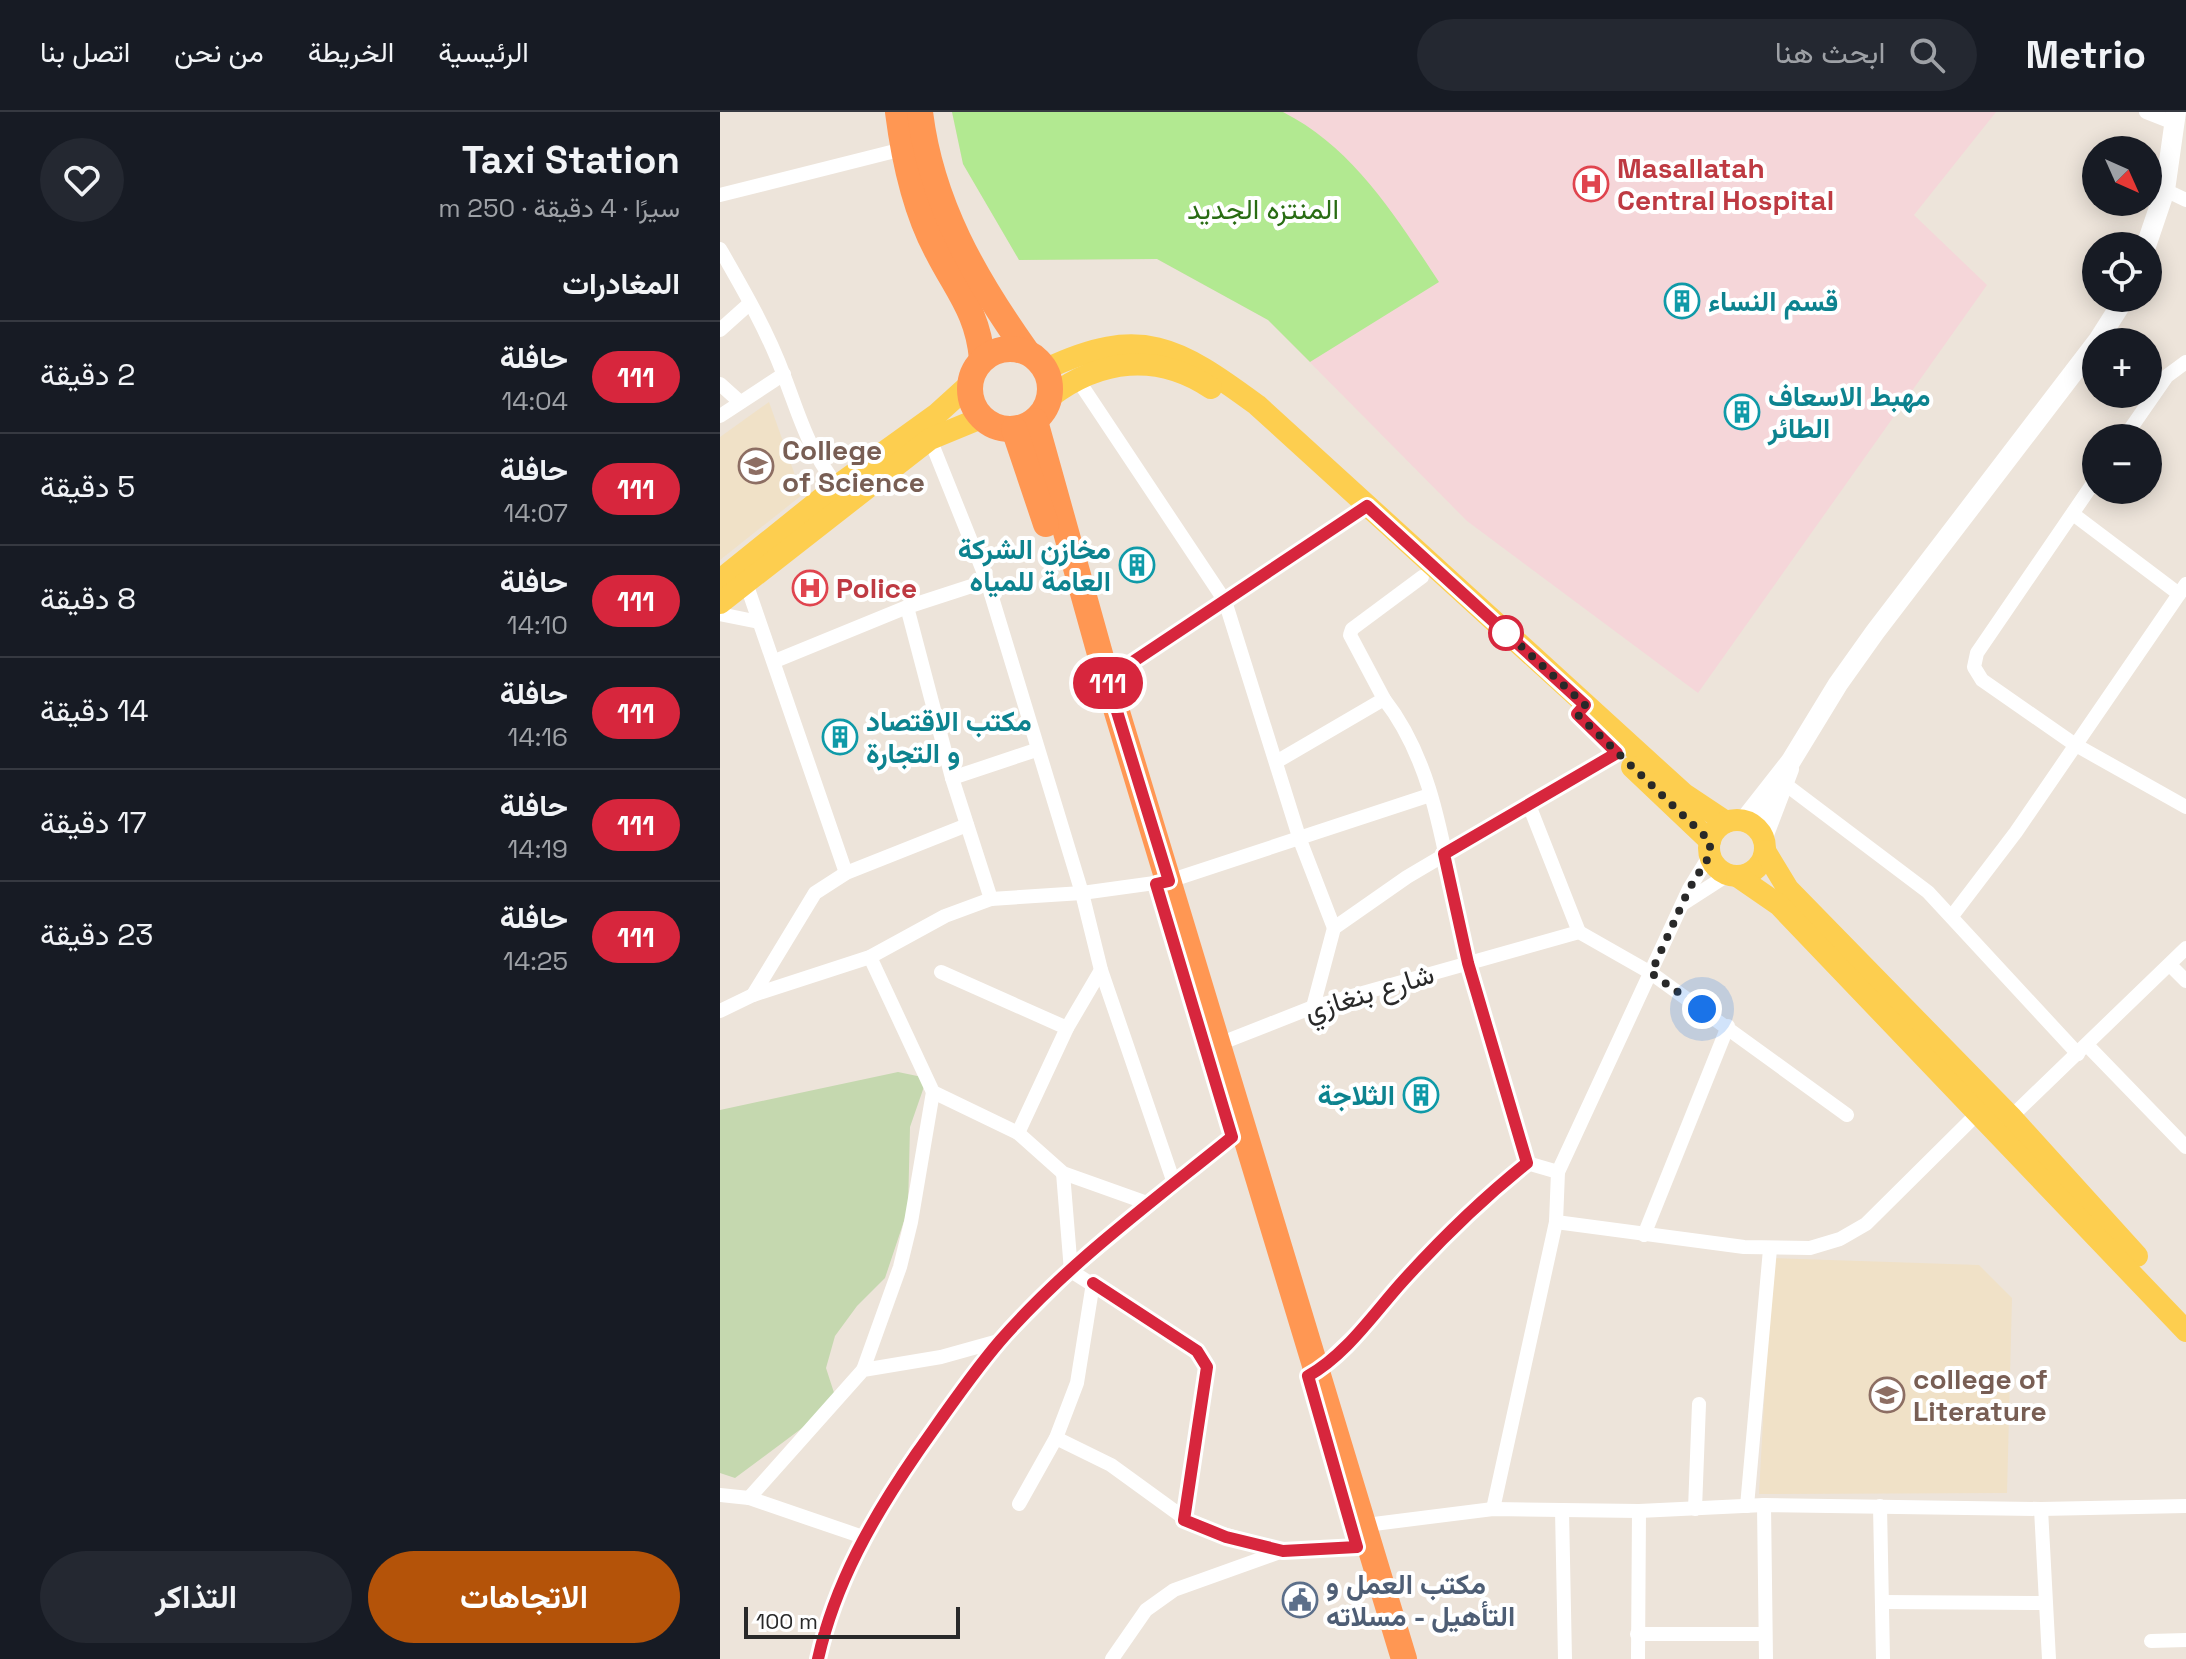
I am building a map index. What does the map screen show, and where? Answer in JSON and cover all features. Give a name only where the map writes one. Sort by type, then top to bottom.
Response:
[{"type":"highway","points":[[898,112],[903,149],[927,229],[980,330],[982,359],[969,385],[970,397],[981,418],[1002,429],[1025,425],[1050,397],[1037,360],[978,281],[960,247],[929,162],[920,112]]},
{"type":"highway","points":[[982,359],[996,351],[1012,348],[1037,360]]},
{"type":"highway","points":[[1025,425],[1107,679],[1232,1137],[1313,1373]]},
{"type":"highway","points":[[1025,425],[1163,883],[1219,1044],[1395,1654]]},
{"type":"main road","points":[[2151,232],[2165,190],[2175,118]]},
{"type":"main road","points":[[1037,360],[1105,346],[1138,343],[1187,357],[1257,405],[1293,448]]},
{"type":"main road","points":[[1710,848],[1791,761],[1866,645],[2082,361]]},
{"type":"main road","points":[[1050,397],[1076,377],[1122,365],[1179,371],[1213,389],[1293,448],[1581,710],[1617,753],[1710,848],[1719,869],[1779,905],[1986,1105],[2011,1117],[2186,1310]]},
{"type":"main road","points":[[720,580],[837,486],[937,414],[969,385]]},
{"type":"main road","points":[[720,603],[930,439],[981,418]]},
{"type":"main road","points":[[1362,510],[1422,577],[1684,794],[1735,821],[1755,826],[1788,889],[1986,1105],[2186,1331]]},
{"type":"main road","points":[[1733,875],[1752,871],[1791,761]]},
{"type":"street","points":[[2146,112],[2175,118]]},
{"type":"street","points":[[720,195],[903,149]]},
{"type":"street","points":[[2165,190],[2186,200]]},
{"type":"street","points":[[720,249],[784,374],[808,443],[837,486]]},
{"type":"street","points":[[720,330],[749,304]]},
{"type":"street","points":[[2134,424],[2167,376],[2186,362]]},
{"type":"street","points":[[720,416],[784,374]]},
{"type":"street","points":[[1076,377],[1225,601],[1300,840],[1334,928],[1313,1007]]},
{"type":"street","points":[[720,384],[740,402]]},
{"type":"street","points":[[930,439],[987,581],[1082,893],[1101,970],[1174,1183]]},
{"type":"street","points":[[2082,500],[1977,653],[1974,667],[1982,680],[2074,744],[2186,807]]},
{"type":"street","points":[[1107,679],[1362,510]]},
{"type":"street","points":[[1952,916],[2016,832],[2183,589],[2073,514]]},
{"type":"street","points":[[1422,577],[1362,618],[1350,635],[1384,699],[1417,751],[1468,963],[1527,1163]]},
{"type":"street","points":[[775,661],[907,607],[987,581]]},
{"type":"street","points":[[746,583],[846,873]]},
{"type":"street","points":[[907,607],[952,778],[991,899]]},
{"type":"street","points":[[720,614],[759,622]]},
{"type":"street","points":[[1276,762],[1384,699]]},
{"type":"street","points":[[952,778],[1036,750]]},
{"type":"street","points":[[1334,928],[1444,854],[1617,753]]},
{"type":"street","points":[[1785,784],[1903,872],[1952,916],[2082,1050],[2186,1147]]},
{"type":"street","points":[[720,1011],[753,995],[870,957],[945,916],[991,899],[1082,893],[1163,883],[1430,795]]},
{"type":"street","points":[[1529,805],[1579,932],[1651,973],[1847,1115]]},
{"type":"street","points":[[753,995],[807,902],[846,873],[967,825]]},
{"type":"street","points":[[1493,1509],[1556,1222],[1558,1172],[1710,848]]},
{"type":"street","points":[[1684,903],[1733,875]]},
{"type":"street","name":"شارع بنغازي","points":[[1219,1044],[1313,1007],[1579,932]]},
{"type":"street","points":[[2011,1117],[2186,948]]},
{"type":"street","points":[[749,1498],[863,1370],[908,1237],[933,1092],[870,957]]},
{"type":"street","points":[[2170,965],[2186,981]]},
{"type":"street","points":[[1018,1133],[1067,1028],[1101,970]]},
{"type":"street","points":[[941,972],[1067,1028]]},
{"type":"street","points":[[1644,1235],[1728,1026]]},
{"type":"street","points":[[933,1092],[1018,1133],[1063,1173],[1150,1204]]},
{"type":"street","points":[[1556,1222],[1770,1249],[1810,1248],[1840,1239],[1866,1224],[1986,1105]]},
{"type":"street","points":[[818,1659],[838,1590],[863,1537],[950,1406],[1002,1340],[1071,1271],[1232,1137]]},
{"type":"street","points":[[1527,1163],[1558,1172]]},
{"type":"street","points":[[1313,1373],[1370,1320],[1447,1233],[1527,1163]]},
{"type":"street","points":[[1063,1173],[1071,1271]]},
{"type":"street","points":[[1747,1506],[1770,1249]]},
{"type":"street","points":[[1071,1271],[1197,1351],[1207,1367],[1184,1520]]},
{"type":"street","points":[[1019,1504],[1056,1438],[1077,1383],[1093,1283]]},
{"type":"street","points":[[863,1370],[941,1357],[1002,1340]]},
{"type":"street","points":[[1695,1509],[1699,1404]]},
{"type":"street","points":[[1056,1438],[1111,1465],[1184,1520],[1226,1537],[1283,1551]]},
{"type":"street","points":[[720,1495],[749,1498],[863,1537]]},
{"type":"street","points":[[1764,1505],[1766,1659]]},
{"type":"street","points":[[1112,1659],[1157,1599],[1174,1590],[1283,1551],[1493,1509],[1639,1511],[1764,1505],[2041,1509],[2186,1506]]},
{"type":"street","points":[[1880,1506],[1883,1659]]},
{"type":"street","points":[[2041,1509],[2049,1659]]},
{"type":"street","points":[[1562,1510],[1565,1659]]},
{"type":"street","points":[[1638,1659],[1639,1511]]},
{"type":"street","points":[[1882,1602],[2045,1603]]},
{"type":"street","points":[[1637,1634],[1765,1634]]},
{"type":"street","points":[[2151,1641],[2186,1640]]},
{"type":"shaded area","points":[[952,112],[1996,112],[1914,215],[1987,285],[1698,693],[1467,521],[1268,320],[1157,259],[1019,260],[963,164]]},
{"type":"shaded area","name":"College of Science","points":[[769,402],[802,495],[720,560],[720,437]]},
{"type":"shaded area","name":"college of Literature","points":[[1772,1258],[1979,1265],[2012,1298],[2007,1493],[1759,1494]]},
{"type":"green space","name":"المنتزه الجديد","points":[[952,112],[1283,112],[1308,127],[1352,164],[1389,209],[1439,282],[1310,362],[1268,320],[1157,259],[1019,260],[963,164]]},
{"type":"green space","points":[[898,1072],[927,1078],[910,1127],[908,1209],[885,1278],[857,1306],[835,1336],[826,1368],[837,1402],[735,1478],[720,1473],[720,1110]]},
{"type":"bus line","name":"111","points":[[818,1659],[838,1590],[863,1537],[959,1393],[1002,1340],[1071,1271],[1232,1137],[1156,884],[1169,881],[1107,679],[1367,506],[1585,705],[1577,714],[1617,753],[1444,854],[1468,963],[1527,1163],[1447,1233],[1370,1320],[1319,1370],[1308,1376],[1357,1547],[1283,1551],[1226,1537],[1184,1520],[1207,1367],[1197,1351],[1093,1283]]},
{"type":"place","name":"Masallatah Central Hospital","points":[[1591,184]]},
{"type":"place","name":"قسم النساء","points":[[1682,301]]},
{"type":"place","name":"مهبط الاسعاف الطائر","points":[[1742,412]]},
{"type":"place","name":"College of Science","points":[[756,466]]},
{"type":"place","name":"مخازن الشركة العامة للمياه","points":[[1137,565]]},
{"type":"place","name":"Police","points":[[810,588]]},
{"type":"place","name":"مكتب الاقتصاد و التجارة","points":[[840,737]]},
{"type":"place","name":"الثلاجة","points":[[1421,1095]]},
{"type":"place","name":"college of Literature","points":[[1887,1395]]},
{"type":"place","name":"مكتب العمل و التأهيل - مسلاته","points":[[1300,1600]]},
{"type":"route","points":[[1506,633],[1498,625],[1585,705],[1577,714],[1710,841],[1710,855],[1689,889],[1651,973],[1702,1009]]}]
